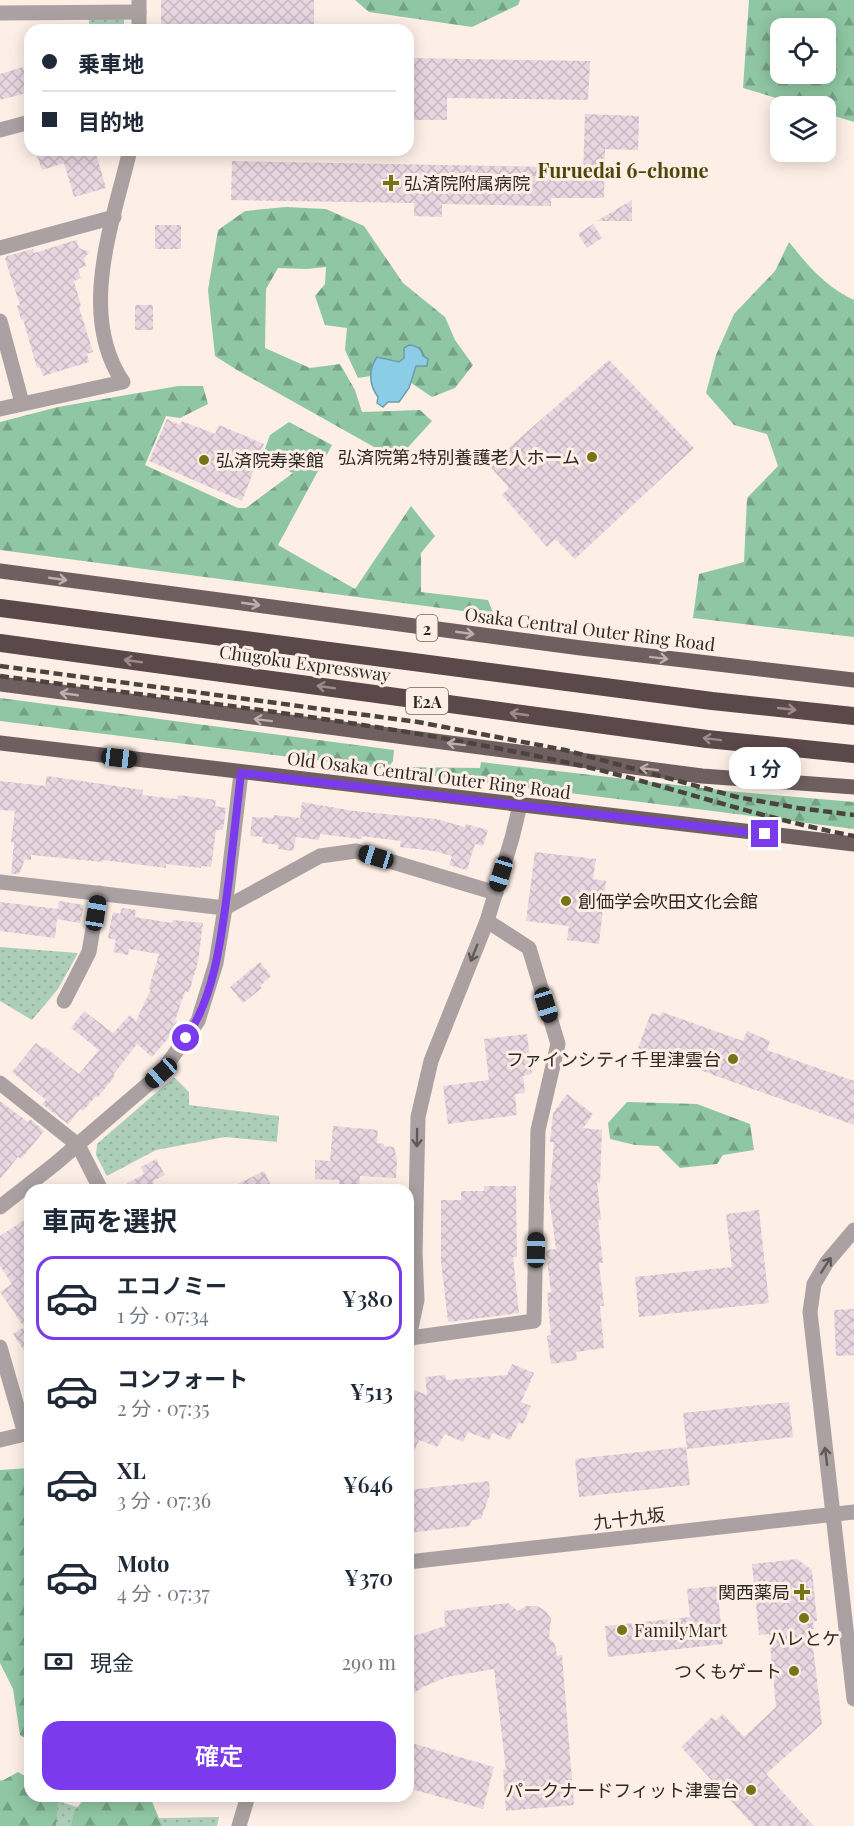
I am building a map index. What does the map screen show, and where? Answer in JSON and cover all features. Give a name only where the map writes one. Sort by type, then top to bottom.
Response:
[{"type":"highway","name":"Chūgoku Expressway","points":[[0,608],[712,701],[854,716]]},
{"type":"highway","name":"Chūgoku Expressway","points":[[0,643],[707,739],[854,754]]},
{"type":"main road","name":"Osaka Central Outer Ring Road","points":[[0,571],[570,647],[854,680]]},
{"type":"main road","points":[[0,684],[702,776],[854,787]]},
{"type":"main road","name":"Old Osaka Central Outer Ring Road","points":[[0,743],[854,844]]},
{"type":"street","points":[[0,13],[139,6],[139,24]]},
{"type":"street","points":[[0,130],[24,124]]},
{"type":"street","points":[[0,409],[123,382],[114,369],[101,322],[100,293],[103,265],[129,156]]},
{"type":"street","points":[[0,248],[114,217]]},
{"type":"street","points":[[0,321],[22,404]]},
{"type":"street","points":[[29,1184],[161,1073],[198,1021],[216,963],[241,773]]},
{"type":"street","points":[[414,1194],[418,1117],[431,1061],[487,921],[520,805]]},
{"type":"street","points":[[0,882],[225,908],[320,856],[356,851],[496,893]]},
{"type":"street","points":[[64,1001],[89,952],[99,894]]},
{"type":"street","points":[[414,1339],[534,1322],[538,1130],[558,1044],[529,948],[487,921]]},
{"type":"street","points":[[0,1083],[78,1145],[98,1184]]},
{"type":"street","points":[[0,1207],[24,1188]]},
{"type":"street","points":[[854,1230],[827,1262],[814,1284],[810,1312],[854,1699]]},
{"type":"street","points":[[414,1276],[417,1300],[414,1315]]},
{"type":"street","points":[[0,1347],[24,1422]]},
{"type":"street","points":[[0,1440],[24,1435]]},
{"type":"street","name":"九十九坂","points":[[414,1561],[854,1512]]},
{"type":"street","points":[[239,1826],[246,1802]]},
{"type":"green space","points":[[355,0],[520,0],[518,5],[472,27],[369,12]]},
{"type":"green space","points":[[749,0],[854,0],[854,122],[836,116],[836,96],[770,96],[743,88]]},
{"type":"green space","points":[[89,19],[124,19],[124,24],[89,24]]},
{"type":"green space","points":[[286,207],[326,209],[364,226],[403,283],[445,317],[455,340],[473,365],[455,388],[432,397],[395,372],[358,378],[345,350],[347,328],[325,325],[315,296],[325,284],[326,267],[278,268],[266,289],[265,348],[310,368],[340,364],[355,390],[362,412],[420,410],[432,421],[402,454],[390,456],[215,356],[208,290],[218,230],[245,211]]},
{"type":"green space","points":[[789,242],[818,275],[835,289],[854,300],[854,637],[693,618],[699,574],[744,562],[747,498],[778,466],[767,434],[734,425],[706,393],[716,355],[734,314],[775,271]]},
{"type":"green space","points":[[178,386],[203,386],[208,404],[180,418],[166,416],[145,465],[238,508],[246,508],[293,473],[262,457],[270,435],[289,422],[332,445],[278,545],[355,589],[411,506],[435,536],[421,553],[421,592],[488,600],[494,615],[0,550],[0,422],[58,407]]},
{"type":"green space","points":[[0,698],[394,750],[393,761],[387,769],[0,721]]},
{"type":"green space","points":[[481,762],[728,791],[854,802],[854,829],[396,771],[399,767],[480,768]]},
{"type":"green space","points":[[0,947],[78,953],[58,989],[32,1020],[0,1001]]},
{"type":"green space","points":[[174,1077],[189,1092],[189,1105],[279,1116],[277,1142],[225,1137],[156,1150],[107,1176],[96,1155],[97,1144]]},
{"type":"green space","points":[[627,1102],[697,1104],[750,1124],[754,1150],[723,1155],[717,1164],[680,1168],[658,1146],[635,1145],[610,1139],[608,1123]]},
{"type":"green space","points":[[24,1468],[24,1738],[20,1735],[13,1689],[0,1663],[0,1470]]},
{"type":"green space","points":[[18,1772],[24,1776],[24,1802],[58,1802],[56,1826],[0,1826],[0,1782]]},
{"type":"green space","points":[[0,1780],[16,1782],[24,1790],[24,1802],[61,1802],[115,1819],[219,1817],[217,1826],[0,1826]]},
{"type":"green space","points":[[82,1802],[152,1802],[162,1826],[71,1826],[74,1812]]},
{"type":"water","points":[[409,345],[420,349],[423,356],[428,359],[427,366],[416,366],[409,388],[399,402],[388,402],[383,407],[377,403],[378,397],[371,382],[374,362],[377,357],[399,362],[404,358],[404,348]]},
{"type":"building","points":[[161,0],[314,0],[314,24],[161,24]]},
{"type":"building","name":"弘済院附属病院","points":[[414,58],[590,61],[588,100],[447,98],[447,120],[414,120]]},
{"type":"building","points":[[23,67],[24,94],[0,100],[0,74]]},
{"type":"building","name":"弘済院附属病院","points":[[585,114],[639,116],[638,150],[605,149],[604,198],[551,198],[551,206],[442,204],[442,217],[414,216],[414,203],[231,200],[232,161],[551,167],[551,174],[583,175]]},
{"type":"building","points":[[37,156],[97,156],[106,188],[74,197],[64,163],[42,170]]},
{"type":"building","points":[[632,200],[632,221],[597,221]]},
{"type":"building","points":[[593,224],[602,238],[587,248],[578,234]]},
{"type":"building","points":[[155,225],[181,225],[181,249],[155,249]]},
{"type":"building","points":[[76,240],[79,248],[89,252],[84,259],[86,266],[78,269],[81,278],[74,281],[81,306],[79,307],[93,352],[87,354],[89,362],[43,376],[40,367],[37,368],[23,319],[21,320],[17,306],[20,305],[5,259],[7,256],[33,249],[34,253]]},
{"type":"building","points":[[135,305],[153,305],[153,330],[135,330]]},
{"type":"building","name":"弘済院第2特別養護老人ホーム","points":[[609,360],[694,448],[575,559],[555,539],[547,547],[502,495],[509,488],[489,465]]},
{"type":"building","name":"弘済院寿楽館","points":[[167,419],[180,425],[182,421],[215,434],[219,425],[264,444],[242,501],[149,461]]},
{"type":"building","points":[[47,776],[143,790],[142,795],[177,799],[178,795],[216,800],[215,806],[226,808],[223,830],[216,830],[211,867],[166,864],[166,868],[103,860],[103,862],[31,855],[31,860],[25,859],[19,874],[11,874],[14,842],[11,842],[15,811],[0,810],[0,781],[45,786]]},
{"type":"building","points":[[302,802],[354,811],[436,819],[465,827],[466,824],[488,830],[483,846],[475,844],[467,870],[449,865],[452,856],[434,851],[400,847],[401,841],[320,834],[319,840],[296,837],[293,851],[278,849],[278,845],[262,843],[263,837],[250,836],[252,817],[273,818],[274,815],[300,818]]},
{"type":"building","name":"創価学会吹田文化会館","points":[[535,852],[596,859],[593,879],[606,881],[599,944],[567,940],[569,926],[526,921]]},
{"type":"building","points":[[59,901],[84,905],[80,923],[57,919],[55,938],[0,931],[0,902],[58,909]]},
{"type":"building","points":[[122,908],[136,910],[135,917],[172,923],[173,920],[203,923],[198,962],[189,992],[185,991],[172,1034],[152,1057],[137,1044],[98,1097],[96,1096],[83,1111],[80,1109],[68,1124],[42,1104],[46,1100],[12,1072],[36,1043],[44,1049],[45,1047],[79,1074],[99,1050],[71,1028],[84,1011],[113,1033],[130,1015],[136,1021],[151,989],[149,989],[159,954],[129,949],[128,955],[113,952],[116,940],[108,938],[110,926],[113,912],[120,914]]},
{"type":"building","points":[[260,962],[271,976],[260,986],[262,988],[243,1003],[230,987]]},
{"type":"building","name":"ファインシティ千里津雲台","points":[[662,1012],[743,1041],[747,1031],[770,1041],[767,1050],[854,1081],[854,1125],[638,1048],[651,1013],[660,1016]]},
{"type":"building","points":[[527,1034],[532,1074],[523,1076],[525,1093],[515,1094],[517,1115],[448,1124],[443,1086],[489,1080],[484,1039]]},
{"type":"building","points":[[567,1094],[593,1114],[583,1128],[602,1130],[600,1183],[597,1182],[601,1220],[598,1220],[603,1263],[599,1263],[604,1306],[600,1306],[604,1348],[576,1352],[577,1360],[551,1364],[547,1336],[551,1335],[547,1293],[551,1292],[546,1252],[556,1249],[549,1197],[554,1142],[550,1142],[553,1113]]},
{"type":"building","points":[[0,1101],[28,1122],[30,1119],[44,1131],[21,1159],[18,1157],[0,1179]]},
{"type":"building","points":[[333,1126],[378,1130],[377,1143],[394,1147],[397,1159],[396,1178],[360,1176],[359,1184],[339,1184],[339,1180],[315,1179],[315,1160],[330,1161]]},
{"type":"building","points":[[156,1159],[165,1175],[153,1181],[154,1184],[126,1184],[144,1174],[141,1167]]},
{"type":"building","points":[[264,1171],[270,1184],[237,1184]]},
{"type":"building","points":[[484,1186],[516,1186],[517,1257],[513,1257],[519,1313],[448,1322],[441,1261],[441,1200],[461,1200],[461,1191],[484,1191]]},
{"type":"building","points":[[759,1210],[769,1303],[639,1317],[635,1277],[732,1267],[726,1214]]},
{"type":"building","points":[[24,1220],[24,1327],[0,1292],[12,1284],[0,1266],[0,1236]]},
{"type":"building","points":[[854,1309],[854,1355],[836,1356],[834,1310]]},
{"type":"building","points":[[24,1327],[24,1350],[13,1334]]},
{"type":"building","points":[[512,1364],[534,1373],[521,1402],[531,1406],[523,1424],[519,1422],[510,1440],[493,1433],[489,1440],[468,1432],[463,1442],[445,1434],[437,1447],[419,1440],[414,1451],[414,1390],[427,1395],[425,1377],[445,1375],[446,1380],[507,1375]]},
{"type":"building","points":[[789,1402],[793,1437],[687,1449],[683,1413]]},
{"type":"building","points":[[686,1447],[690,1485],[579,1497],[575,1459]]},
{"type":"building","points":[[489,1481],[490,1494],[481,1519],[472,1520],[469,1526],[414,1532],[414,1489]]},
{"type":"building","name":"つくもゲート","points":[[797,1559],[812,1570],[817,1621],[813,1621],[814,1629],[811,1629],[822,1724],[766,1774],[814,1826],[754,1826],[681,1747],[712,1717],[716,1721],[723,1714],[744,1737],[776,1707],[769,1634],[759,1635],[752,1564]]},
{"type":"building","points":[[717,1586],[723,1644],[608,1657],[605,1626],[690,1617],[687,1589]]},
{"type":"building","points":[[508,1603],[518,1611],[526,1606],[537,1606],[546,1611],[551,1619],[549,1638],[555,1644],[557,1656],[562,1655],[574,1805],[506,1811],[503,1769],[506,1770],[494,1669],[447,1677],[414,1693],[414,1636],[445,1626],[444,1611]]},
{"type":"building","points":[[414,1744],[494,1767],[483,1809],[414,1790]]},
{"type":"railway","points":[[0,666],[418,722],[565,750],[737,797],[854,815]]},
{"type":"railway","points":[[0,676],[421,734],[597,769],[780,819],[854,836]]},
{"type":"place","name":"弘済院附属病院","points":[[391,183]]},
{"type":"place","name":"弘済院第2特別養護老人ホーム","points":[[592,457]]},
{"type":"place","name":"弘済院寿楽館","points":[[204,460]]},
{"type":"place","name":"創価学会吹田文化会館","points":[[566,901]]},
{"type":"place","name":"ファインシティ千里津雲台","points":[[733,1059]]},
{"type":"place","name":"関西薬局","points":[[802,1592]]},
{"type":"place","name":"ハレとケ","points":[[804,1618]]},
{"type":"place","name":"FamilyMart","points":[[622,1630]]},
{"type":"place","name":"つくもゲート","points":[[794,1671]]},
{"type":"place","name":"パークナードフィット津雲台","points":[[751,1790]]},
{"type":"district","name":"Furuedai 6-chome","points":[[623,169]]},
{"type":"route","points":[[186,1038],[198,1021],[216,963],[241,773],[765,834]]}]
